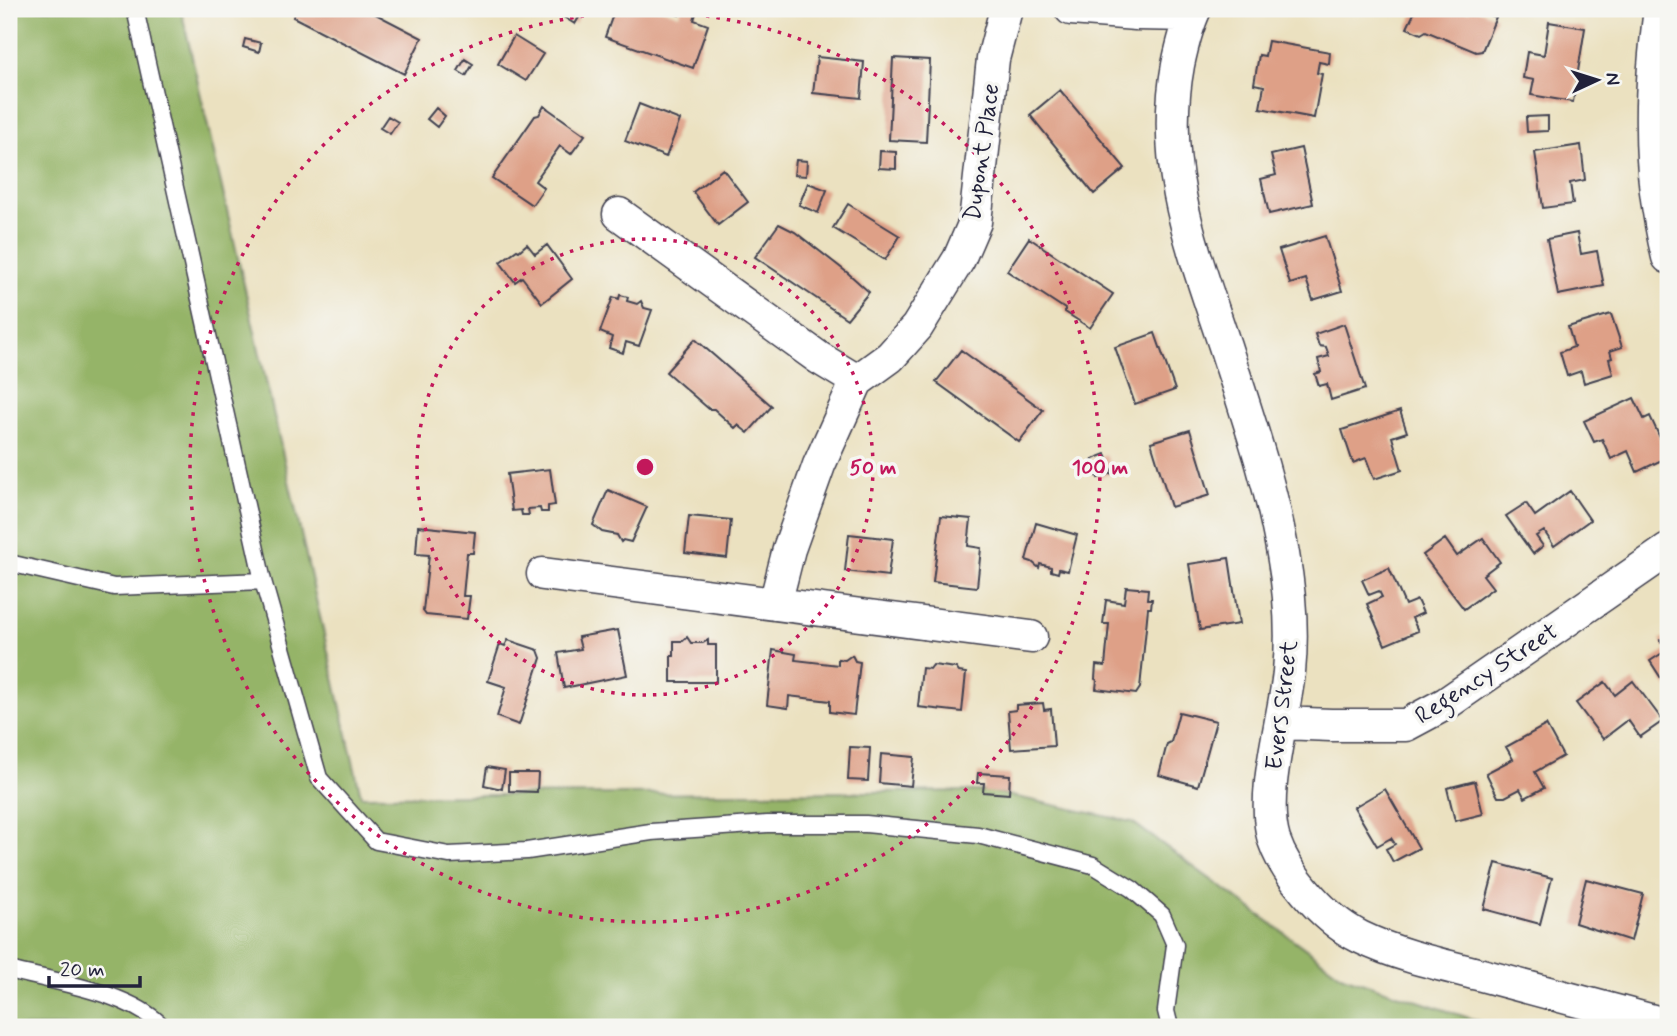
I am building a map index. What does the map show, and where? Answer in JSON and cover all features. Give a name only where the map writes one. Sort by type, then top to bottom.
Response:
[{"type":"street","name":"Dupont Place","points":[[775,604],[789,549],[819,465],[857,381],[890,357],[917,327],[959,259],[975,222],[993,59],[1006,9]]},
{"type":"street","points":[[1071,9],[1136,14],[1194,12]]},
{"type":"street","points":[[1660,9],[1654,64],[1660,127],[1655,181],[1668,257]]},
{"type":"street","name":"Evers Street","points":[[1194,12],[1182,46],[1174,91],[1172,143],[1178,187],[1187,231],[1258,448],[1279,530],[1287,575],[1291,624],[1290,670],[1270,786],[1270,820],[1274,841],[1302,888],[1326,914],[1358,936],[1402,954],[1668,1026]]},
{"type":"street","points":[[619,214],[819,358],[857,381]]},
{"type":"street","name":"Regency Street","points":[[1282,723],[1406,725],[1447,703],[1668,550]]},
{"type":"street","points":[[543,574],[1031,637]]},
{"type":"lane","points":[[135,9],[263,581],[319,778],[376,841],[449,855],[527,851],[651,832],[767,824],[866,824],[978,835],[1093,865],[1132,889],[1162,915],[1175,945],[1166,1012],[1170,1027]]},
{"type":"lane","points":[[9,563],[114,587],[263,581]]},
{"type":"lane","points":[[9,970],[114,996],[156,1020],[163,1027]]},
{"type":"green space","points":[[9,9],[181,9],[361,796],[989,791],[1132,822],[1343,976],[1496,1027],[9,1027]]},
{"type":"building","points":[[297,9],[366,9],[422,38],[404,74],[293,17]]},
{"type":"building","points":[[551,9],[584,9],[575,24]]},
{"type":"building","points":[[615,9],[662,9],[679,15],[681,9],[697,10],[694,20],[708,25],[693,68],[605,37]]},
{"type":"building","points":[[1416,9],[1460,9],[1469,12],[1470,9],[1476,9],[1496,17],[1482,51],[1476,52],[1426,31],[1421,34],[1407,28]]},
{"type":"building","points":[[1549,22],[1585,28],[1573,102],[1531,95],[1534,80],[1523,78],[1527,52],[1544,55]]},
{"type":"building","points":[[514,36],[543,54],[526,81],[498,64]]},
{"type":"building","points":[[245,39],[261,43],[259,52],[243,47]]},
{"type":"building","points":[[1268,41],[1330,52],[1329,64],[1319,62],[1317,73],[1322,74],[1314,118],[1260,108],[1264,86],[1254,84],[1259,55],[1265,56]]},
{"type":"building","points":[[817,57],[864,62],[861,98],[813,93]]},
{"type":"building","points":[[893,58],[930,60],[926,142],[889,140]]},
{"type":"building","points":[[465,59],[473,64],[466,76],[458,71]]},
{"type":"building","points":[[1060,90],[1125,168],[1094,194],[1030,115]]},
{"type":"building","points":[[639,104],[680,120],[666,157],[625,141]]},
{"type":"building","points":[[544,106],[585,135],[571,154],[560,146],[535,181],[544,188],[532,205],[492,178]]},
{"type":"building","points":[[436,108],[445,116],[437,127],[427,119]]},
{"type":"building","points":[[388,116],[398,122],[390,134],[380,128]]},
{"type":"building","points":[[1548,116],[1548,131],[1527,132],[1526,117]]},
{"type":"building","points":[[1581,145],[1585,180],[1570,183],[1573,204],[1543,208],[1535,152]]},
{"type":"building","points":[[1301,148],[1313,204],[1269,214],[1261,179],[1276,175],[1271,155]]},
{"type":"building","points":[[880,151],[896,152],[896,169],[879,168]]},
{"type":"building","points":[[796,160],[807,161],[806,176],[794,175]]},
{"type":"building","points":[[723,169],[748,202],[718,225],[693,192]]},
{"type":"building","points":[[808,183],[827,190],[818,213],[799,205]]},
{"type":"building","points":[[848,204],[900,236],[885,260],[833,228]]},
{"type":"building","points":[[779,224],[795,232],[869,292],[847,319],[755,257]]},
{"type":"building","points":[[1577,233],[1581,254],[1597,251],[1604,286],[1558,295],[1547,239]]},
{"type":"building","points":[[1325,236],[1342,291],[1313,300],[1306,279],[1290,284],[1279,250]]},
{"type":"building","points":[[1029,238],[1113,294],[1090,328],[1007,271]]},
{"type":"building","points":[[527,244],[535,254],[547,245],[572,279],[542,303],[522,277],[515,282],[500,262]]},
{"type":"building","points":[[620,295],[637,304],[641,301],[644,308],[652,310],[639,346],[626,342],[623,353],[609,348],[612,337],[600,332],[613,297],[619,299]]},
{"type":"building","points":[[1611,314],[1622,347],[1610,351],[1613,374],[1584,383],[1581,371],[1567,376],[1560,352],[1574,347],[1568,327]]},
{"type":"building","points":[[1344,324],[1365,389],[1331,400],[1327,384],[1319,386],[1315,374],[1321,372],[1318,359],[1329,356],[1326,347],[1319,346],[1315,334]]},
{"type":"building","points":[[1155,333],[1175,390],[1135,404],[1115,347]]},
{"type":"building","points":[[695,339],[772,406],[748,433],[738,425],[735,428],[714,409],[709,409],[666,372]]},
{"type":"building","points":[[961,350],[1043,410],[1019,442],[936,382]]},
{"type":"building","points":[[1634,398],[1644,419],[1650,416],[1668,455],[1637,472],[1628,451],[1611,459],[1602,439],[1594,442],[1584,421]]},
{"type":"building","points":[[1400,411],[1407,432],[1392,437],[1402,470],[1374,479],[1366,458],[1353,463],[1342,430]]},
{"type":"building","points":[[1190,430],[1210,495],[1171,507],[1151,442]]},
{"type":"building","points":[[1106,454],[1113,473],[1098,478],[1093,459]]},
{"type":"building","points":[[550,469],[555,505],[548,506],[548,512],[541,512],[540,508],[528,509],[529,515],[522,515],[521,510],[512,511],[507,474]]},
{"type":"building","points":[[608,490],[647,507],[631,542],[621,542],[617,535],[602,532],[593,525]]},
{"type":"building","points":[[1570,491],[1590,520],[1554,546],[1544,531],[1536,536],[1543,546],[1533,554],[1506,516],[1526,503],[1535,516]]},
{"type":"building","points":[[689,516],[731,520],[727,558],[685,553]]},
{"type":"building","points":[[941,516],[971,519],[968,546],[981,548],[977,587],[933,582]]},
{"type":"building","points":[[1036,523],[1077,535],[1068,571],[1059,569],[1058,573],[1051,571],[1051,567],[1040,564],[1039,568],[1026,560]]},
{"type":"building","points":[[418,526],[475,532],[473,553],[467,553],[463,596],[470,596],[467,619],[426,615],[423,611],[429,555],[416,554]]},
{"type":"building","points":[[849,534],[893,539],[888,576],[845,571]]},
{"type":"building","points":[[1483,538],[1500,562],[1483,575],[1493,588],[1464,609],[1423,555],[1445,539],[1457,556]]},
{"type":"building","points":[[1229,558],[1239,624],[1200,630],[1189,564]]},
{"type":"building","points":[[1389,568],[1405,605],[1417,600],[1423,613],[1412,618],[1418,631],[1385,645],[1367,604],[1382,597],[1379,591],[1369,595],[1362,580]]},
{"type":"building","points":[[1126,587],[1148,589],[1147,599],[1152,599],[1151,608],[1148,608],[1140,688],[1136,694],[1096,689],[1095,679],[1096,665],[1105,666],[1109,624],[1103,624],[1106,600],[1124,603]]},
{"type":"building","points":[[618,630],[627,675],[564,688],[558,653],[581,649],[578,637]]},
{"type":"building","points":[[1668,635],[1668,689],[1650,661],[1667,650],[1660,640]]},
{"type":"building","points":[[687,637],[691,643],[708,640],[708,645],[716,645],[716,682],[671,682],[674,641],[683,641]]},
{"type":"building","points":[[508,640],[538,650],[541,658],[519,725],[497,717],[506,687],[488,681],[500,644],[505,646]]},
{"type":"building","points":[[773,650],[796,654],[795,660],[838,665],[838,659],[845,660],[852,655],[855,661],[860,662],[854,715],[830,712],[830,701],[789,696],[788,708],[767,705]]},
{"type":"building","points":[[933,665],[956,668],[959,672],[966,673],[962,712],[918,707],[922,668],[930,669]]},
{"type":"building","points":[[1633,681],[1663,721],[1640,737],[1628,720],[1603,739],[1576,703],[1605,682],[1615,695]]},
{"type":"building","points":[[1043,703],[1044,710],[1051,709],[1054,746],[1011,749],[1008,711],[1016,710],[1016,705]]},
{"type":"building","points":[[1179,712],[1216,721],[1198,786],[1159,775]]},
{"type":"building","points":[[1546,725],[1563,756],[1535,772],[1544,788],[1525,798],[1520,789],[1505,797],[1498,797],[1486,773],[1513,759],[1506,747]]},
{"type":"building","points":[[850,747],[870,748],[868,781],[848,780]]},
{"type":"building","points":[[881,754],[914,757],[911,786],[879,783]]},
{"type":"building","points":[[487,767],[505,770],[502,789],[484,785]]},
{"type":"building","points":[[509,773],[538,773],[537,792],[509,791]]},
{"type":"building","points":[[978,773],[1010,775],[1009,794],[983,792],[984,783],[977,783]]},
{"type":"building","points":[[1475,781],[1483,814],[1455,821],[1447,788]]},
{"type":"building","points":[[1385,789],[1419,848],[1393,862],[1386,849],[1395,844],[1391,838],[1377,846],[1354,807]]},
{"type":"building","points":[[1496,863],[1552,878],[1540,924],[1484,909]]},
{"type":"building","points":[[1586,879],[1643,894],[1631,941],[1575,923]]}]
